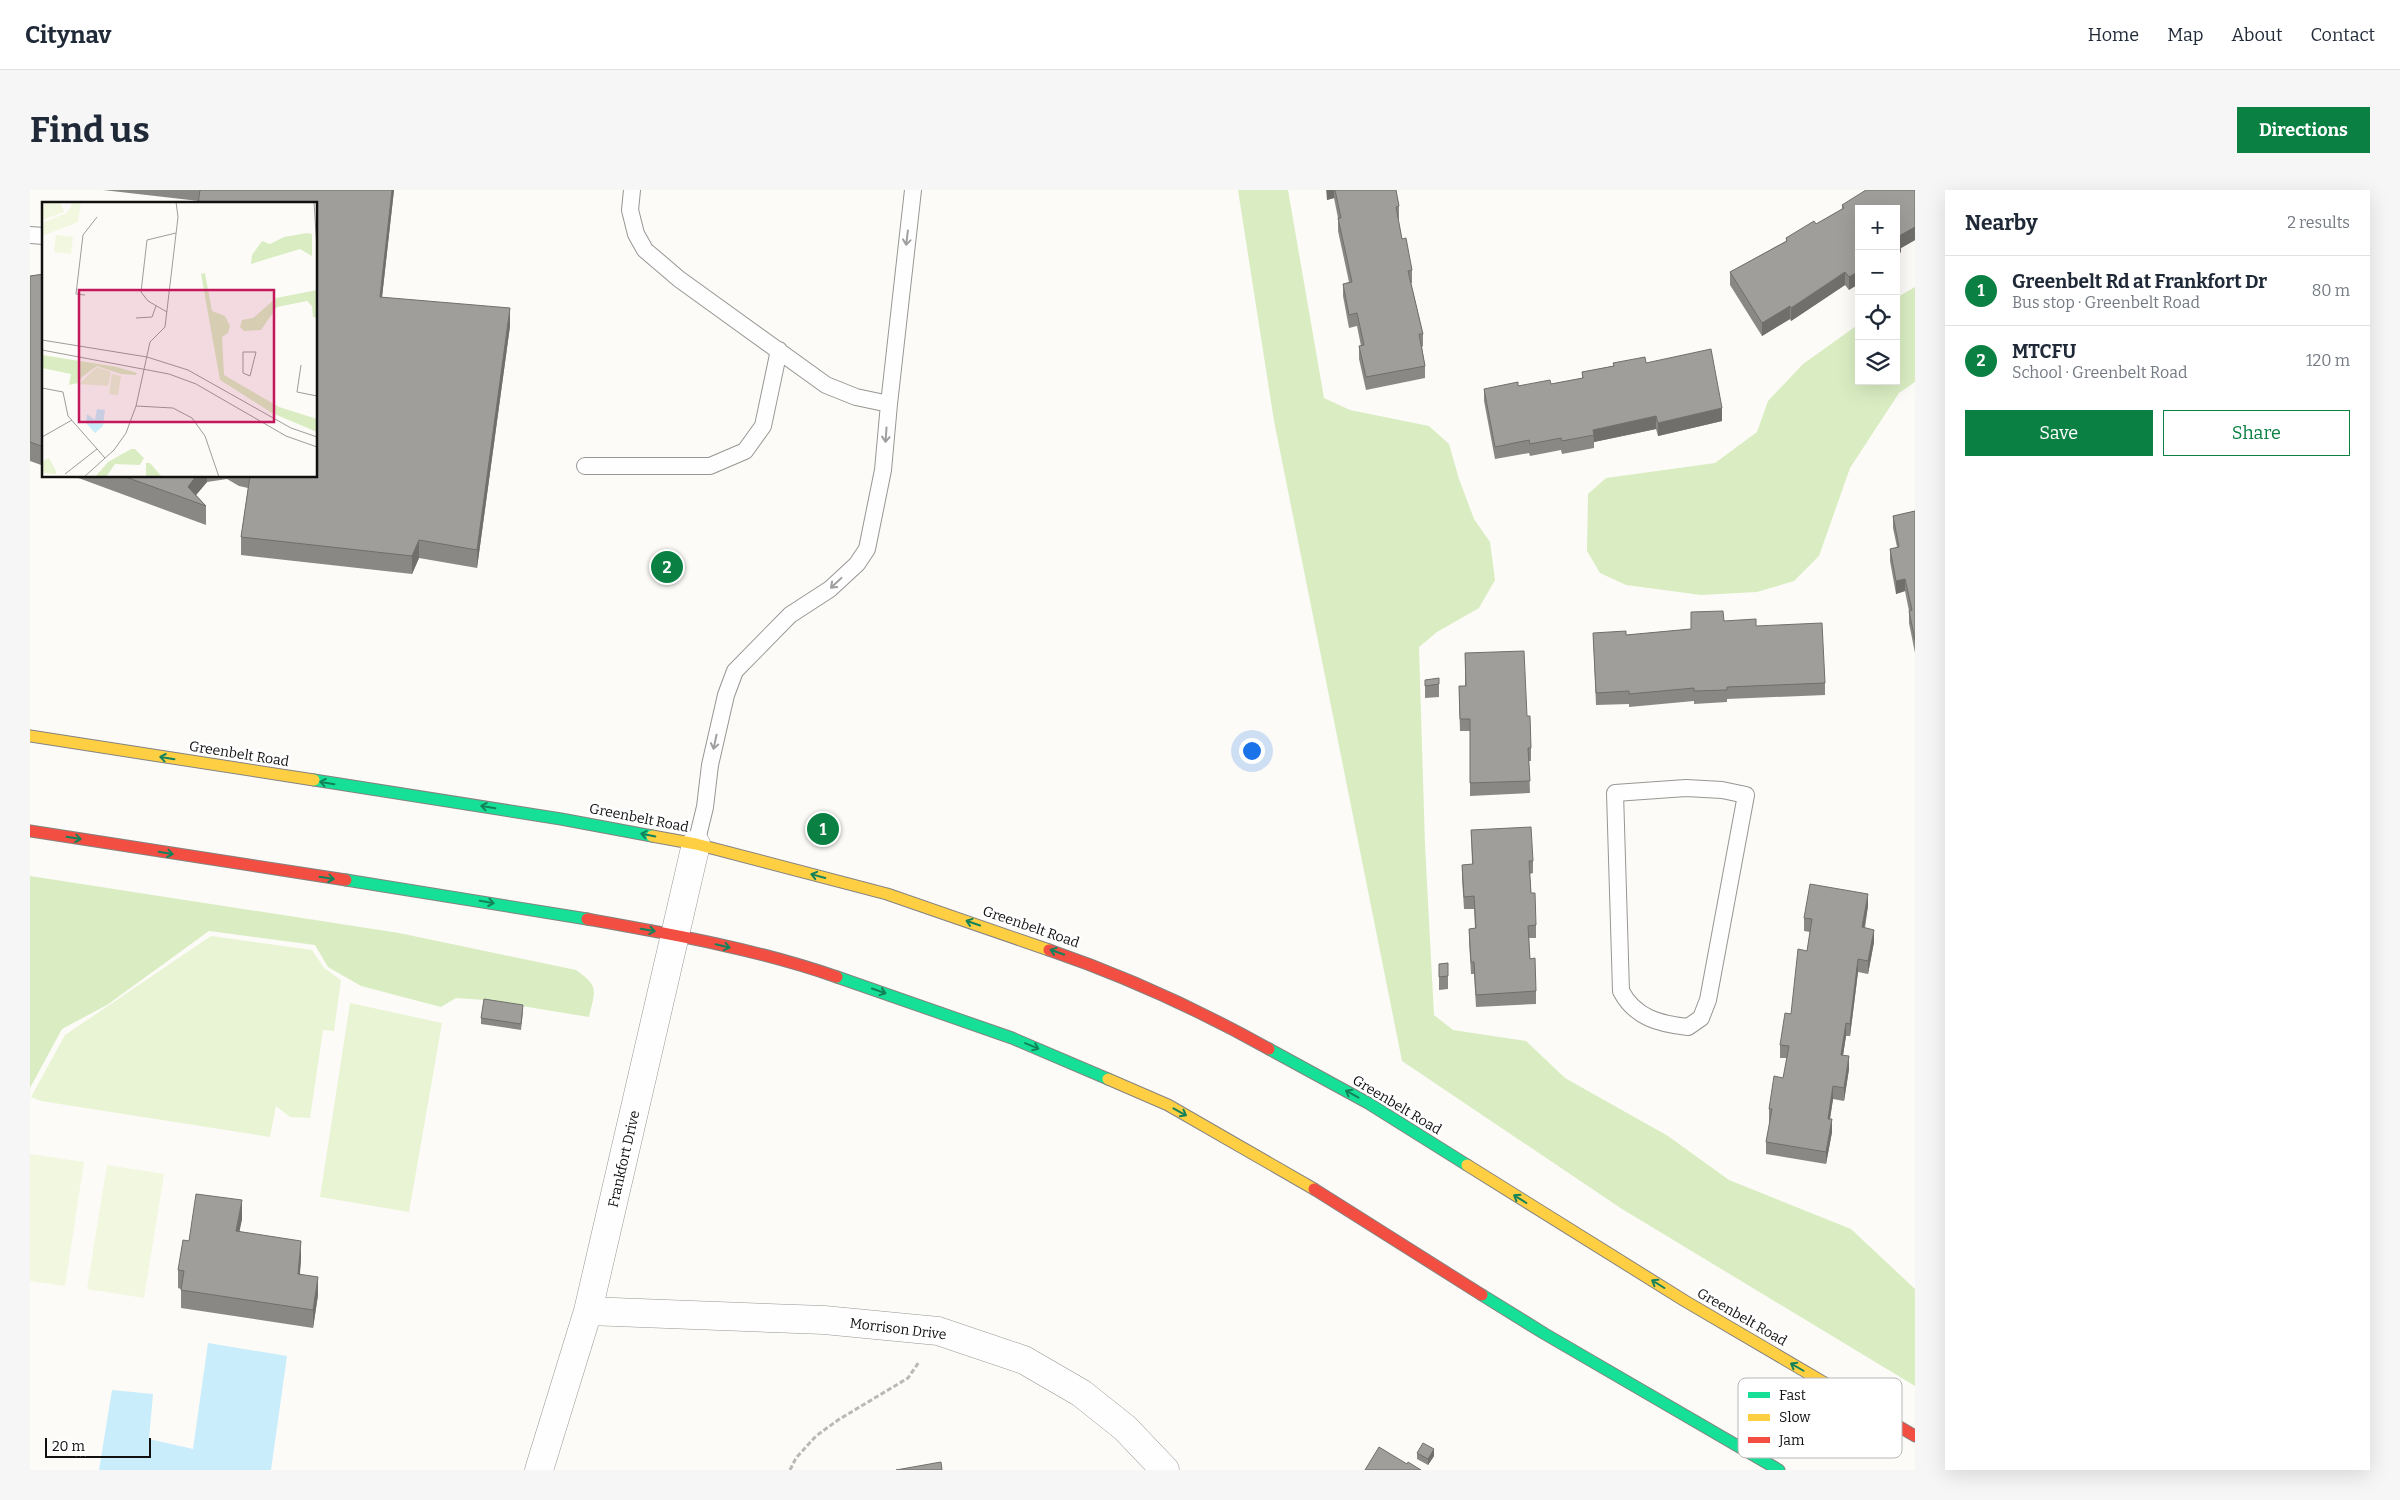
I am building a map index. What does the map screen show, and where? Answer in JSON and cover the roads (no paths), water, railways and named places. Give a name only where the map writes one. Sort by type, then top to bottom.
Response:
[{"type":"main road","name":"Greenbelt Road","points":[[30,736],[561,818],[696,844],[904,900],[1091,964],[1226,1025],[1368,1103],[1685,1301],[1816,1378]]},
{"type":"main road","points":[[30,831],[506,905],[675,935],[814,969],[1012,1038],[1168,1105],[1279,1167],[1545,1334],[1738,1446]]},
{"type":"main road","name":"Greenbelt Road","points":[[1902,1428],[1915,1436]]},
{"type":"main road","points":[[1758,1458],[1779,1470]]},
{"type":"street","name":"Frankfort Drive","points":[[539,1470],[588,1311],[696,844]]},
{"type":"street","name":"Morrison Drive","points":[[588,1311],[824,1320],[938,1331],[1024,1360],[1080,1393],[1125,1428],[1165,1470]]},
{"type":"lane","points":[[632,190],[630,210],[636,234],[645,250],[693,290],[826,385],[856,397],[888,404]]},
{"type":"lane","points":[[696,844],[705,807],[710,766],[726,695],[735,671],[790,615],[830,589],[857,564],[867,549],[884,470],[888,404],[913,190]]},
{"type":"lane","points":[[585,466],[710,466],[745,451],[763,426],[779,350]]},
{"type":"lane","points":[[1686,788],[1722,790],[1746,795],[1708,1000],[1701,1018],[1688,1028],[1669,1025],[1643,1016],[1628,1005],[1621,992],[1615,793],[1686,788]]},
{"type":"water","points":[[208,1343],[287,1356],[271,1470],[99,1470],[112,1390],[153,1394],[149,1439],[193,1449]]},
{"type":"place","name":"MTCFU","points":[[667,567]]},
{"type":"place","name":"Greenbelt Rd at Frankfort Dr","points":[[823,829]]}]
